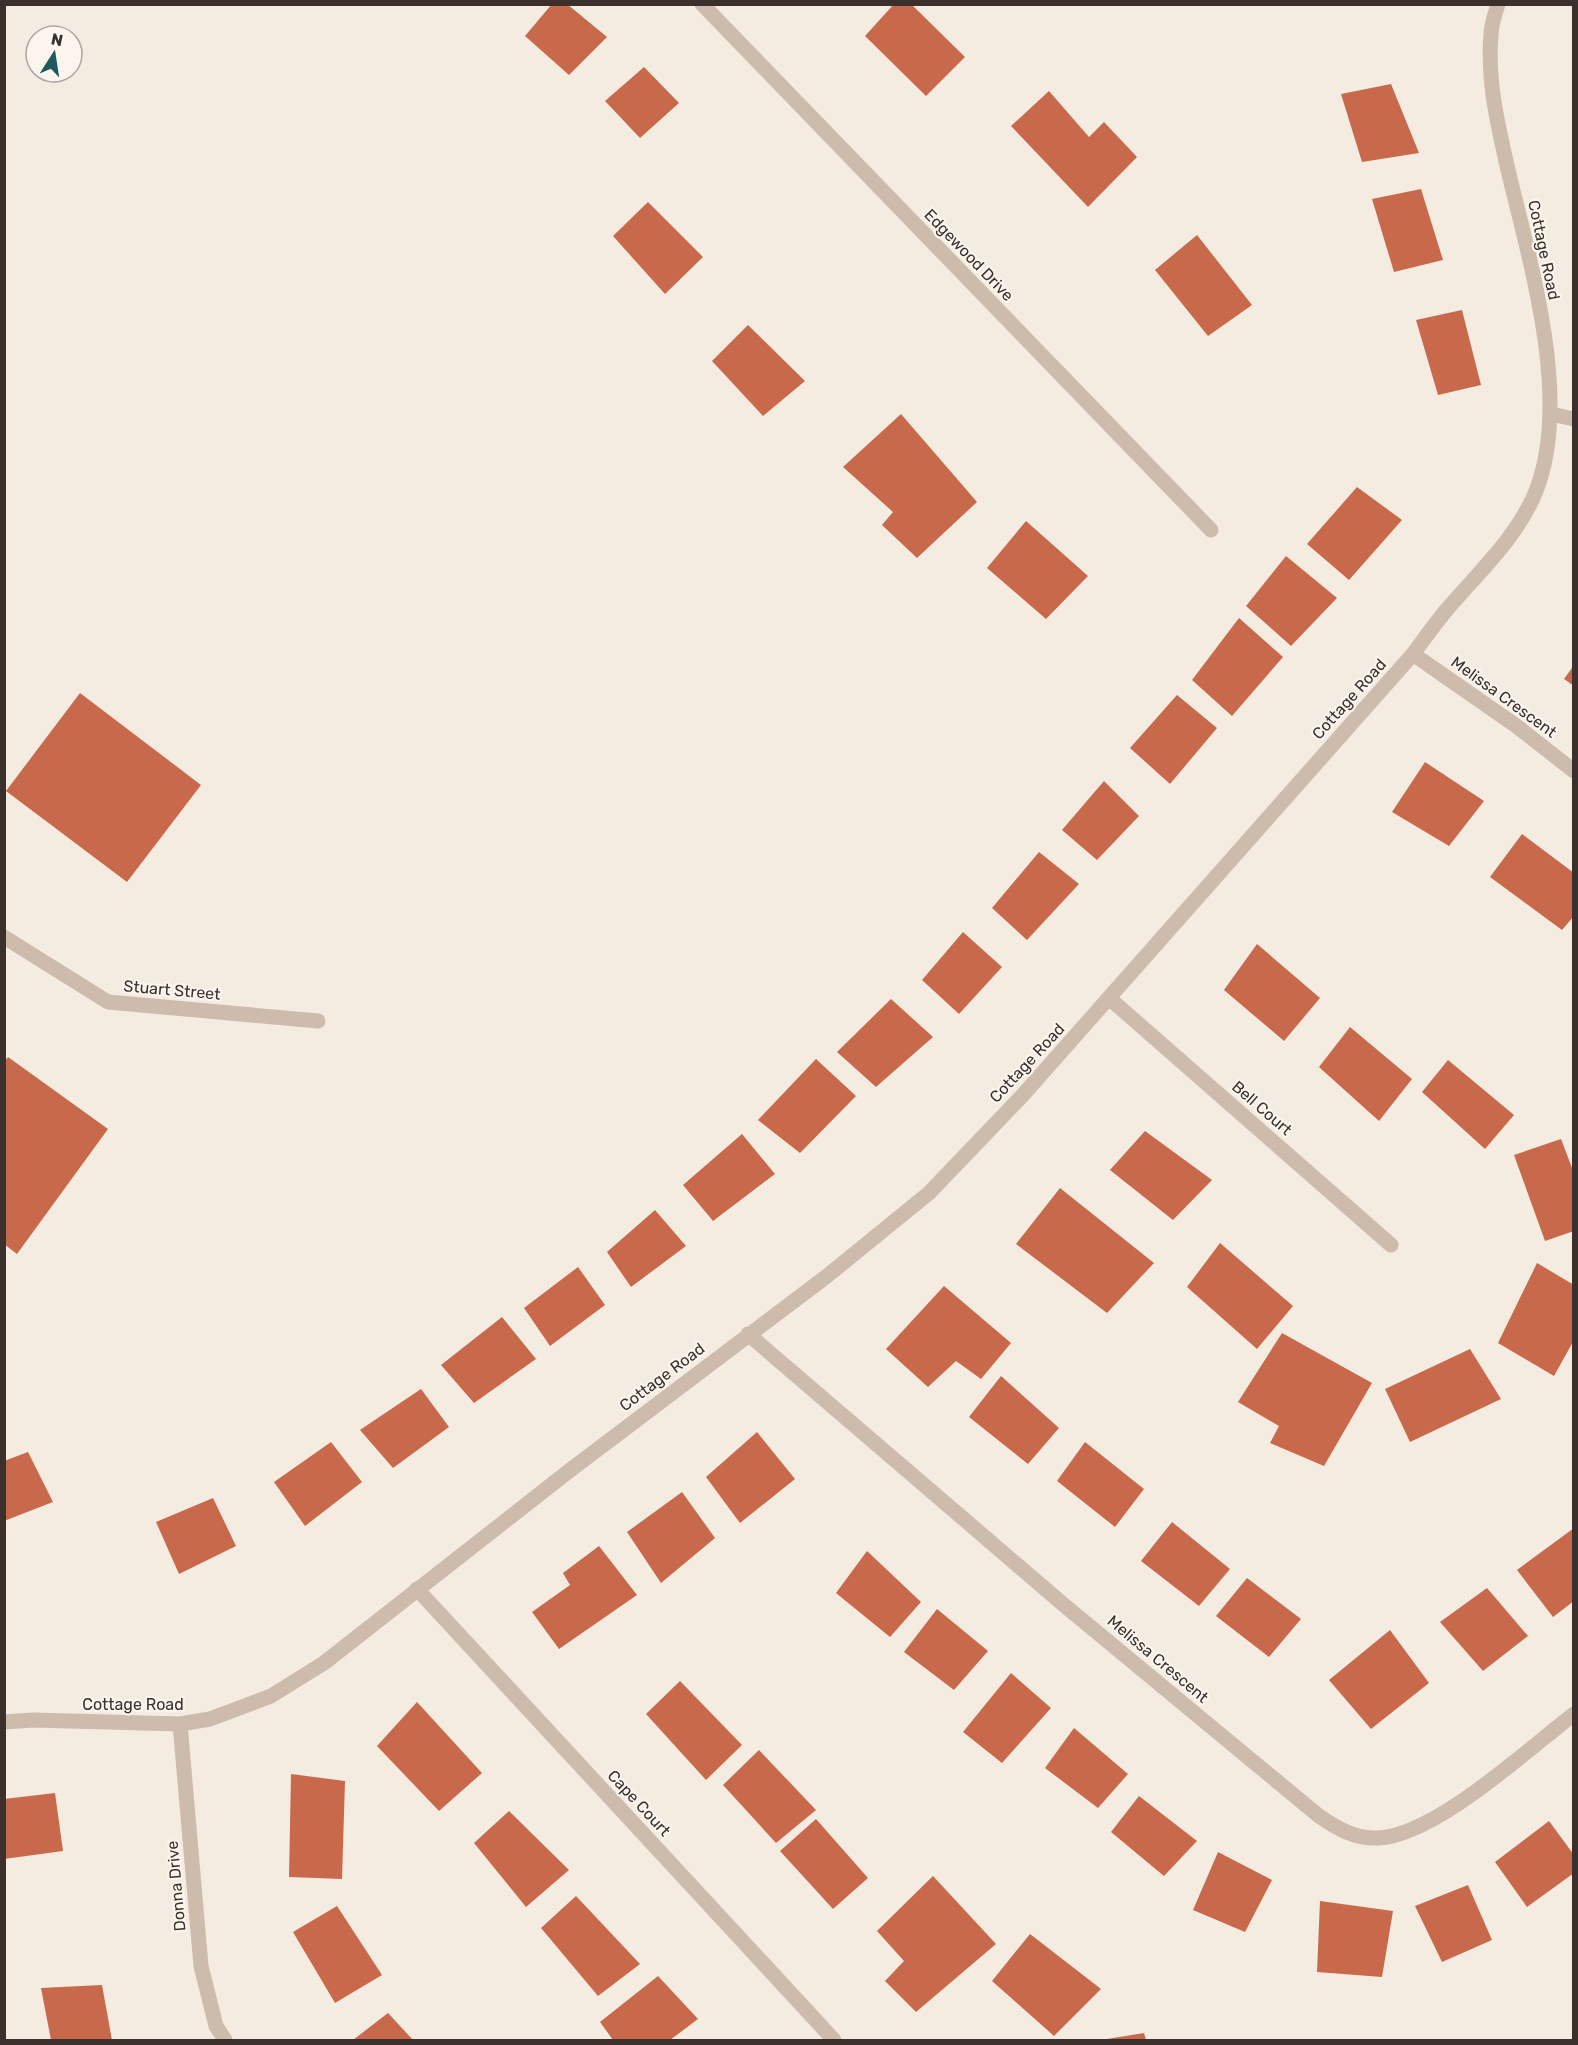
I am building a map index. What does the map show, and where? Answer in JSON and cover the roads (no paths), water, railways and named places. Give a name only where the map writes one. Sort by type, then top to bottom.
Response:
[{"type":"street","name":"Edgewood Drive","points":[[702,4],[1211,530]]},
{"type":"street","name":"Cottage Road","points":[[4,1722],[33,1720],[180,1724],[223,1716],[276,1693],[324,1662],[748,1334],[827,1276],[929,1193],[1022,1096],[1413,654],[1447,609],[1512,535],[1529,506],[1540,478],[1551,414],[1546,351],[1491,87],[1491,33],[1498,4]]},
{"type":"street","points":[[1551,414],[1574,419]]},
{"type":"street","name":"Melissa Crescent","points":[[1413,654],[1515,725],[1574,771]]},
{"type":"street","name":"Stuart Street","points":[[4,937],[108,1002],[318,1021]]},
{"type":"street","name":"Bell Court","points":[[1109,998],[1391,1245]]},
{"type":"street","name":"Melissa Crescent","points":[[748,1334],[1064,1605],[1319,1816],[1349,1834],[1386,1837],[1402,1833],[1428,1821],[1456,1805],[1574,1714]]},
{"type":"street","name":"Cape Court","points":[[417,1589],[834,2040]]},
{"type":"street","name":"Donna Drive","points":[[180,1724],[201,1966],[216,2026],[225,2040]]}]
